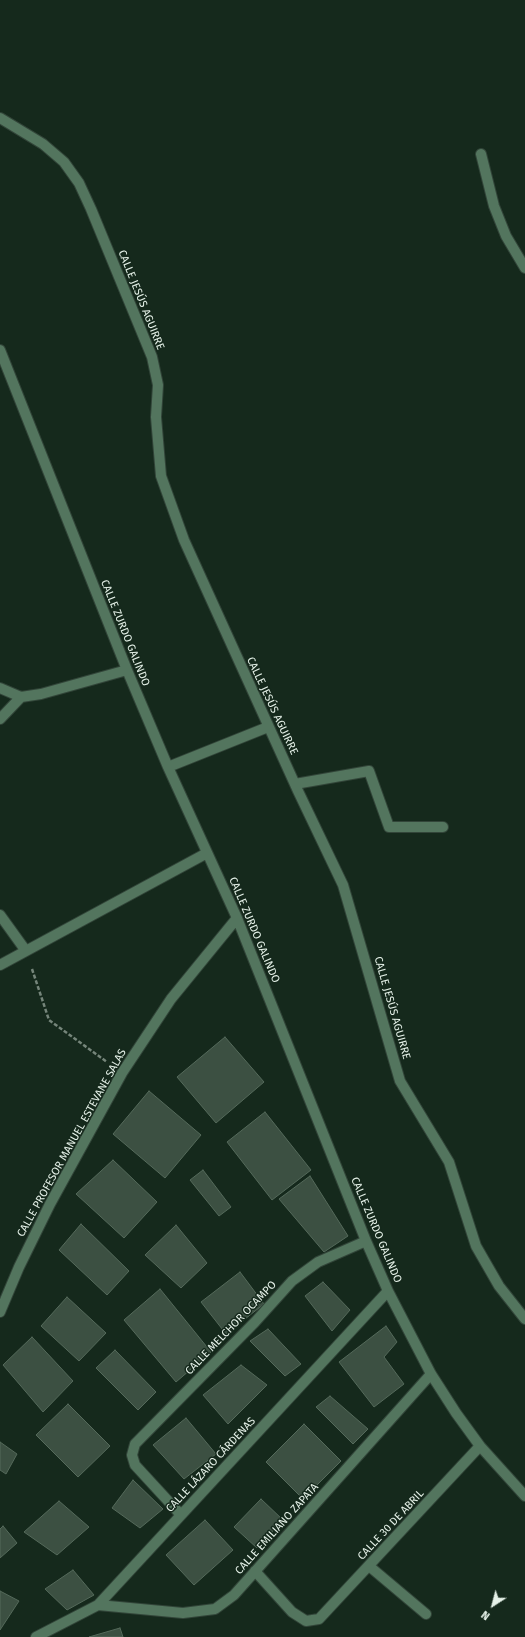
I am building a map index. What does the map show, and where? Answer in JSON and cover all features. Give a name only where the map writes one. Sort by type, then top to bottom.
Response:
[{"type":"street","name":"CALLE JESÚS AGUIRRE","points":[[0,118],[43,144],[64,162],[78,183],[91,209],[152,357],[158,385],[156,418],[161,476],[184,540],[268,727],[343,885],[400,1081],[448,1162],[476,1246],[499,1286],[525,1319]]},
{"type":"street","points":[[481,154],[494,206],[506,236],[525,268]]},
{"type":"street","name":"CALLE ZURDO GALINDO","points":[[0,350],[127,670],[168,767],[237,918],[366,1241],[388,1291],[431,1374],[480,1446],[525,1496]]},
{"type":"street","points":[[0,688],[21,697],[41,694],[127,670]]},
{"type":"street","points":[[0,719],[21,697]]},
{"type":"street","points":[[168,767],[268,727]]},
{"type":"street","points":[[295,784],[369,771],[389,827],[443,827]]},
{"type":"street","points":[[0,965],[207,853]]},
{"type":"street","points":[[0,915],[26,951]]},
{"type":"street","name":"CALLE PROFESOR MANUEL ESTEVANE SALAS","points":[[0,1312],[19,1267],[50,1204],[122,1073],[170,999],[237,918]]},
{"type":"street","name":"CALLE MELCHOR OCAMPO","points":[[181,1515],[138,1470],[132,1455],[135,1444],[255,1322],[292,1280],[318,1262],[366,1241]]},
{"type":"street","name":"CALLE LÁZARO CÁRDENAS","points":[[36,1637],[98,1605],[388,1291]]},
{"type":"street","name":"CALLE EMILIANO ZAPATA","points":[[98,1605],[183,1613],[215,1608],[234,1595],[431,1374]]},
{"type":"street","name":"CALLE 30 DE ABRIL","points":[[255,1571],[292,1612],[306,1621],[318,1619],[480,1446]]},
{"type":"street","points":[[369,1566],[426,1614]]},
{"type":"path","points":[[26,951],[49,1020],[122,1073]]},
{"type":"building","points":[[225,1037],[264,1082],[216,1123],[177,1077]]},
{"type":"building","points":[[149,1091],[201,1135],[165,1178],[113,1134]]},
{"type":"building","points":[[265,1112],[311,1170],[272,1200],[227,1142]]},
{"type":"building","points":[[113,1160],[157,1202],[124,1238],[76,1194]]},
{"type":"building","points":[[203,1170],[231,1207],[219,1216],[190,1180]]},
{"type":"building","points":[[310,1176],[348,1236],[324,1252],[279,1199]]},
{"type":"building","points":[[81,1224],[129,1271],[107,1295],[59,1250]]},
{"type":"building","points":[[176,1225],[207,1263],[181,1288],[145,1255]]},
{"type":"building","points":[[240,1272],[264,1304],[226,1334],[201,1302]]},
{"type":"building","points":[[323,1282],[350,1310],[332,1331],[305,1296]]},
{"type":"building","points":[[160,1289],[211,1352],[176,1382],[124,1320]]},
{"type":"building","points":[[67,1297],[106,1333],[79,1361],[41,1326]]},
{"type":"building","points":[[386,1326],[397,1342],[384,1357],[404,1384],[374,1407],[339,1362]]},
{"type":"building","points":[[268,1329],[301,1364],[285,1376],[250,1341]]},
{"type":"building","points":[[32,1337],[73,1381],[43,1412],[3,1365]]},
{"type":"building","points":[[115,1350],[156,1392],[138,1410],[96,1368]]},
{"type":"building","points":[[241,1365],[267,1385],[228,1424],[203,1395]]},
{"type":"building","points":[[330,1396],[368,1429],[353,1444],[316,1407]]},
{"type":"building","points":[[68,1404],[110,1446],[78,1477],[36,1435]]},
{"type":"building","points":[[186,1418],[216,1454],[184,1479],[153,1445]]},
{"type":"building","points":[[304,1424],[341,1461],[303,1499],[266,1462]]},
{"type":"building","points":[[0,1442],[17,1454],[6,1474],[0,1470]]},
{"type":"building","points":[[133,1480],[163,1509],[140,1528],[112,1508]]},
{"type":"building","points":[[261,1499],[283,1520],[257,1548],[234,1527]]},
{"type":"building","points":[[59,1501],[89,1527],[57,1555],[24,1532]]},
{"type":"building","points":[[205,1520],[233,1550],[194,1585],[166,1555]]},
{"type":"building","points":[[3,1526],[17,1543],[0,1558],[0,1529]]},
{"type":"building","points":[[73,1570],[94,1595],[67,1610],[45,1589]]},
{"type":"building","points":[[0,1591],[19,1601],[0,1630]]},
{"type":"building","points":[[120,1628],[123,1637],[89,1637]]}]
